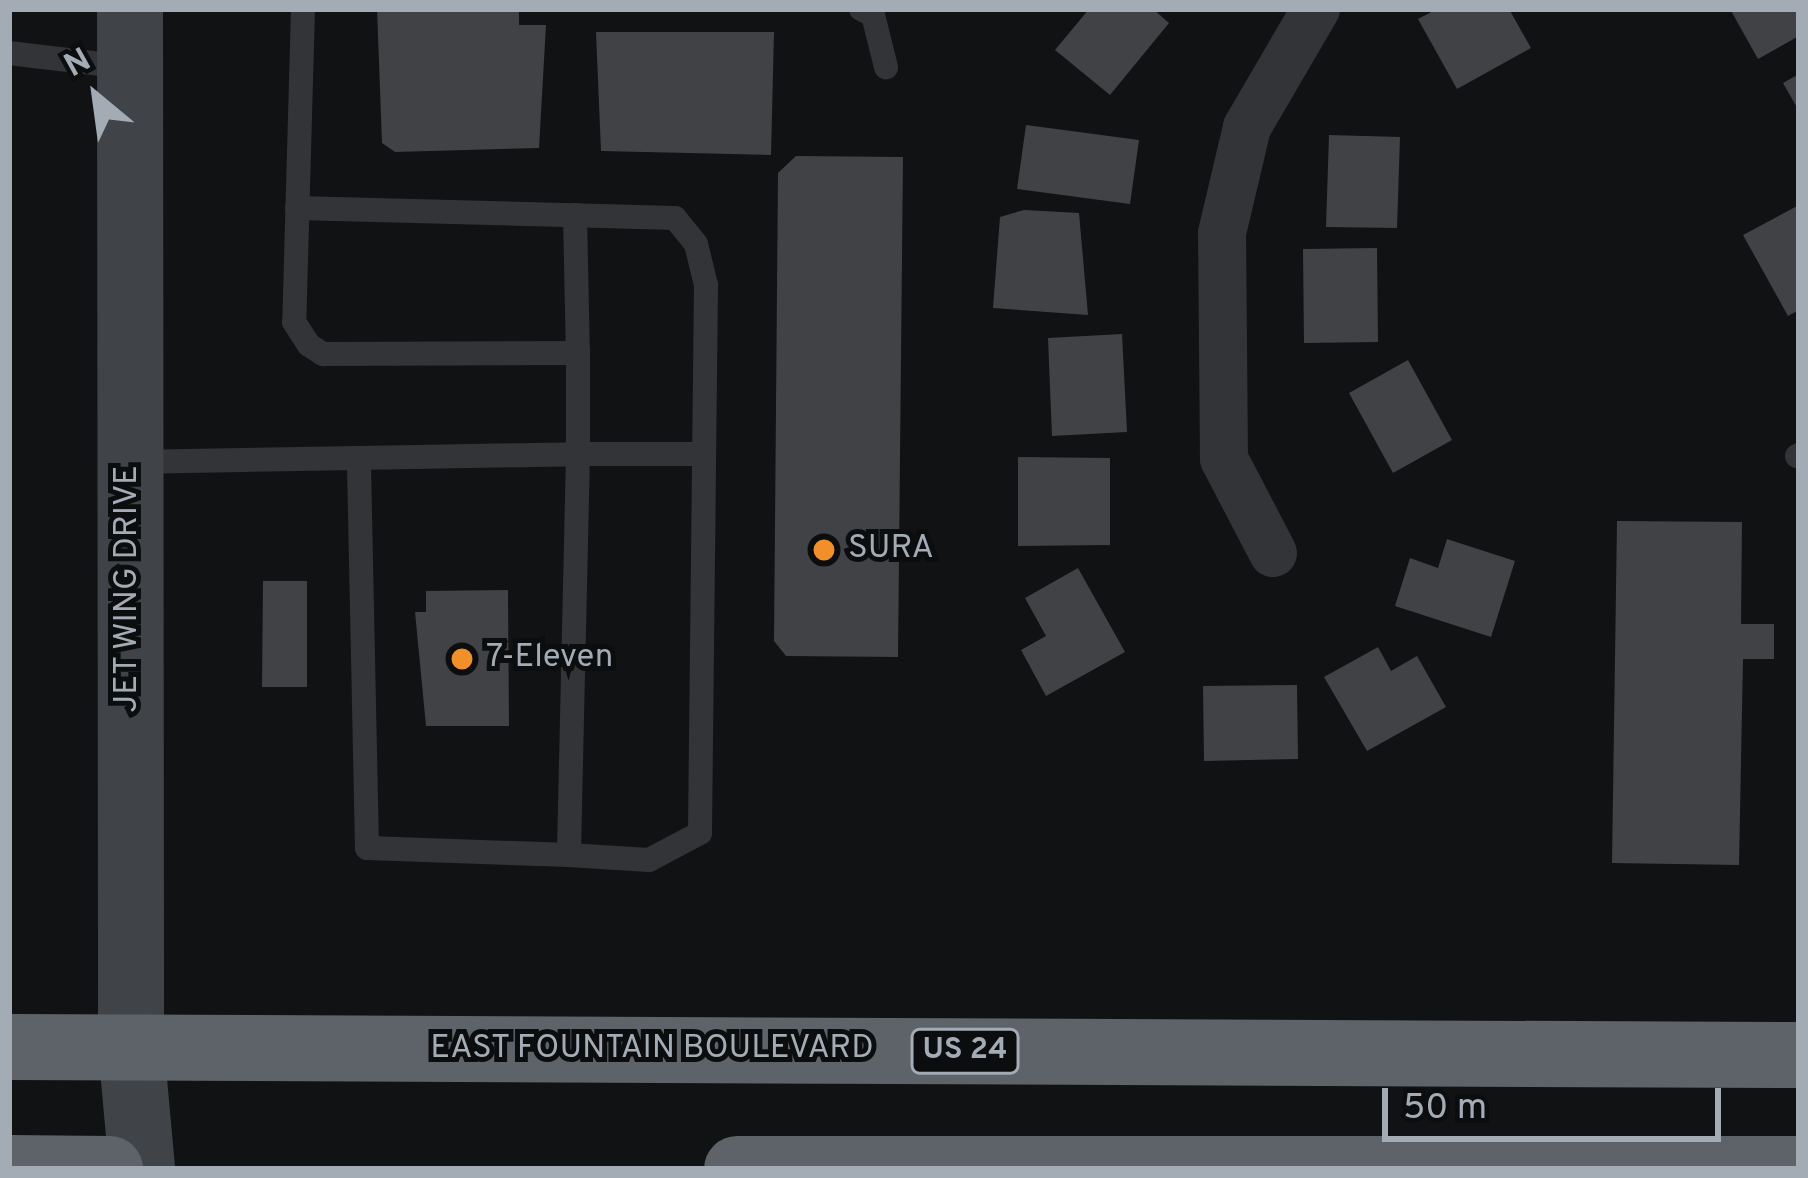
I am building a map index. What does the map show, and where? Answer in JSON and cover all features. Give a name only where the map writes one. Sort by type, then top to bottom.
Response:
[{"type":"highway","name":"EAST FOUNTAIN BOULEVARD","points":[[9,1046],[1799,1055]]},
{"type":"highway","points":[[9,1168],[110,1169]]},
{"type":"highway","points":[[737,1169],[1799,1168]]},
{"type":"main road","name":"JET WING DRIVE","points":[[130,38],[131,1047],[142,1169]]},
{"type":"street","points":[[1273,553],[1224,459],[1222,233],[1247,127],[1316,9]]},
{"type":"lane","points":[[303,9],[295,322],[323,355],[578,353]]},
{"type":"lane","points":[[861,9],[873,15],[886,67]]},
{"type":"lane","points":[[9,53],[130,38]]},
{"type":"lane","points":[[297,208],[675,218],[696,244],[704,454],[700,833],[649,860],[367,848],[359,458]]},
{"type":"lane","points":[[569,855],[578,454],[574,215]]},
{"type":"lane","points":[[128,462],[704,454]]},
{"type":"building","points":[[377,9],[519,9],[519,25],[546,25],[539,148],[395,152],[382,143]]},
{"type":"building","points":[[1089,9],[1153,9],[1169,23],[1110,95],[1055,50]]},
{"type":"building","points":[[1437,9],[1509,9],[1531,48],[1457,89],[1418,19]]},
{"type":"building","points":[[1730,9],[1799,9],[1799,36],[1758,59]]},
{"type":"building","points":[[596,32],[774,32],[771,155],[601,151]]},
{"type":"building","points":[[1799,74],[1799,111],[1783,83]]},
{"type":"building","points":[[1026,125],[1139,140],[1130,204],[1017,189]]},
{"type":"building","points":[[1329,135],[1400,137],[1397,228],[1326,227]]},
{"type":"building","points":[[796,156],[903,157],[898,657],[786,656],[774,641],[778,173]]},
{"type":"building","points":[[1799,205],[1799,310],[1788,316],[1743,235]]},
{"type":"building","points":[[1024,210],[1079,213],[1088,315],[993,308],[1000,217]]},
{"type":"building","points":[[1377,248],[1378,342],[1304,343],[1303,249]]},
{"type":"building","points":[[1122,334],[1127,432],[1052,436],[1048,338]]},
{"type":"building","points":[[1408,360],[1452,440],[1393,473],[1349,393]]},
{"type":"building","points":[[1018,457],[1110,458],[1110,545],[1018,546]]},
{"type":"building","points":[[1617,521],[1742,522],[1741,624],[1774,624],[1774,659],[1743,659],[1739,865],[1612,863]]},
{"type":"building","points":[[1447,539],[1515,561],[1491,637],[1395,606],[1410,558],[1438,568]]},
{"type":"building","points":[[1078,568],[1125,652],[1046,696],[1021,650],[1046,636],[1025,598]]},
{"type":"building","points":[[263,581],[307,581],[307,687],[262,687]]},
{"type":"building","name":"7-Eleven","points":[[508,590],[509,726],[426,726],[415,612],[426,612],[426,591]]},
{"type":"building","points":[[1378,647],[1391,671],[1417,656],[1446,707],[1367,751],[1324,677]]},
{"type":"building","points":[[1297,685],[1298,759],[1204,761],[1203,686]]},
{"type":"place","name":"SURA","points":[[824,550]]},
{"type":"place","name":"7-Eleven","points":[[462,659]]}]
